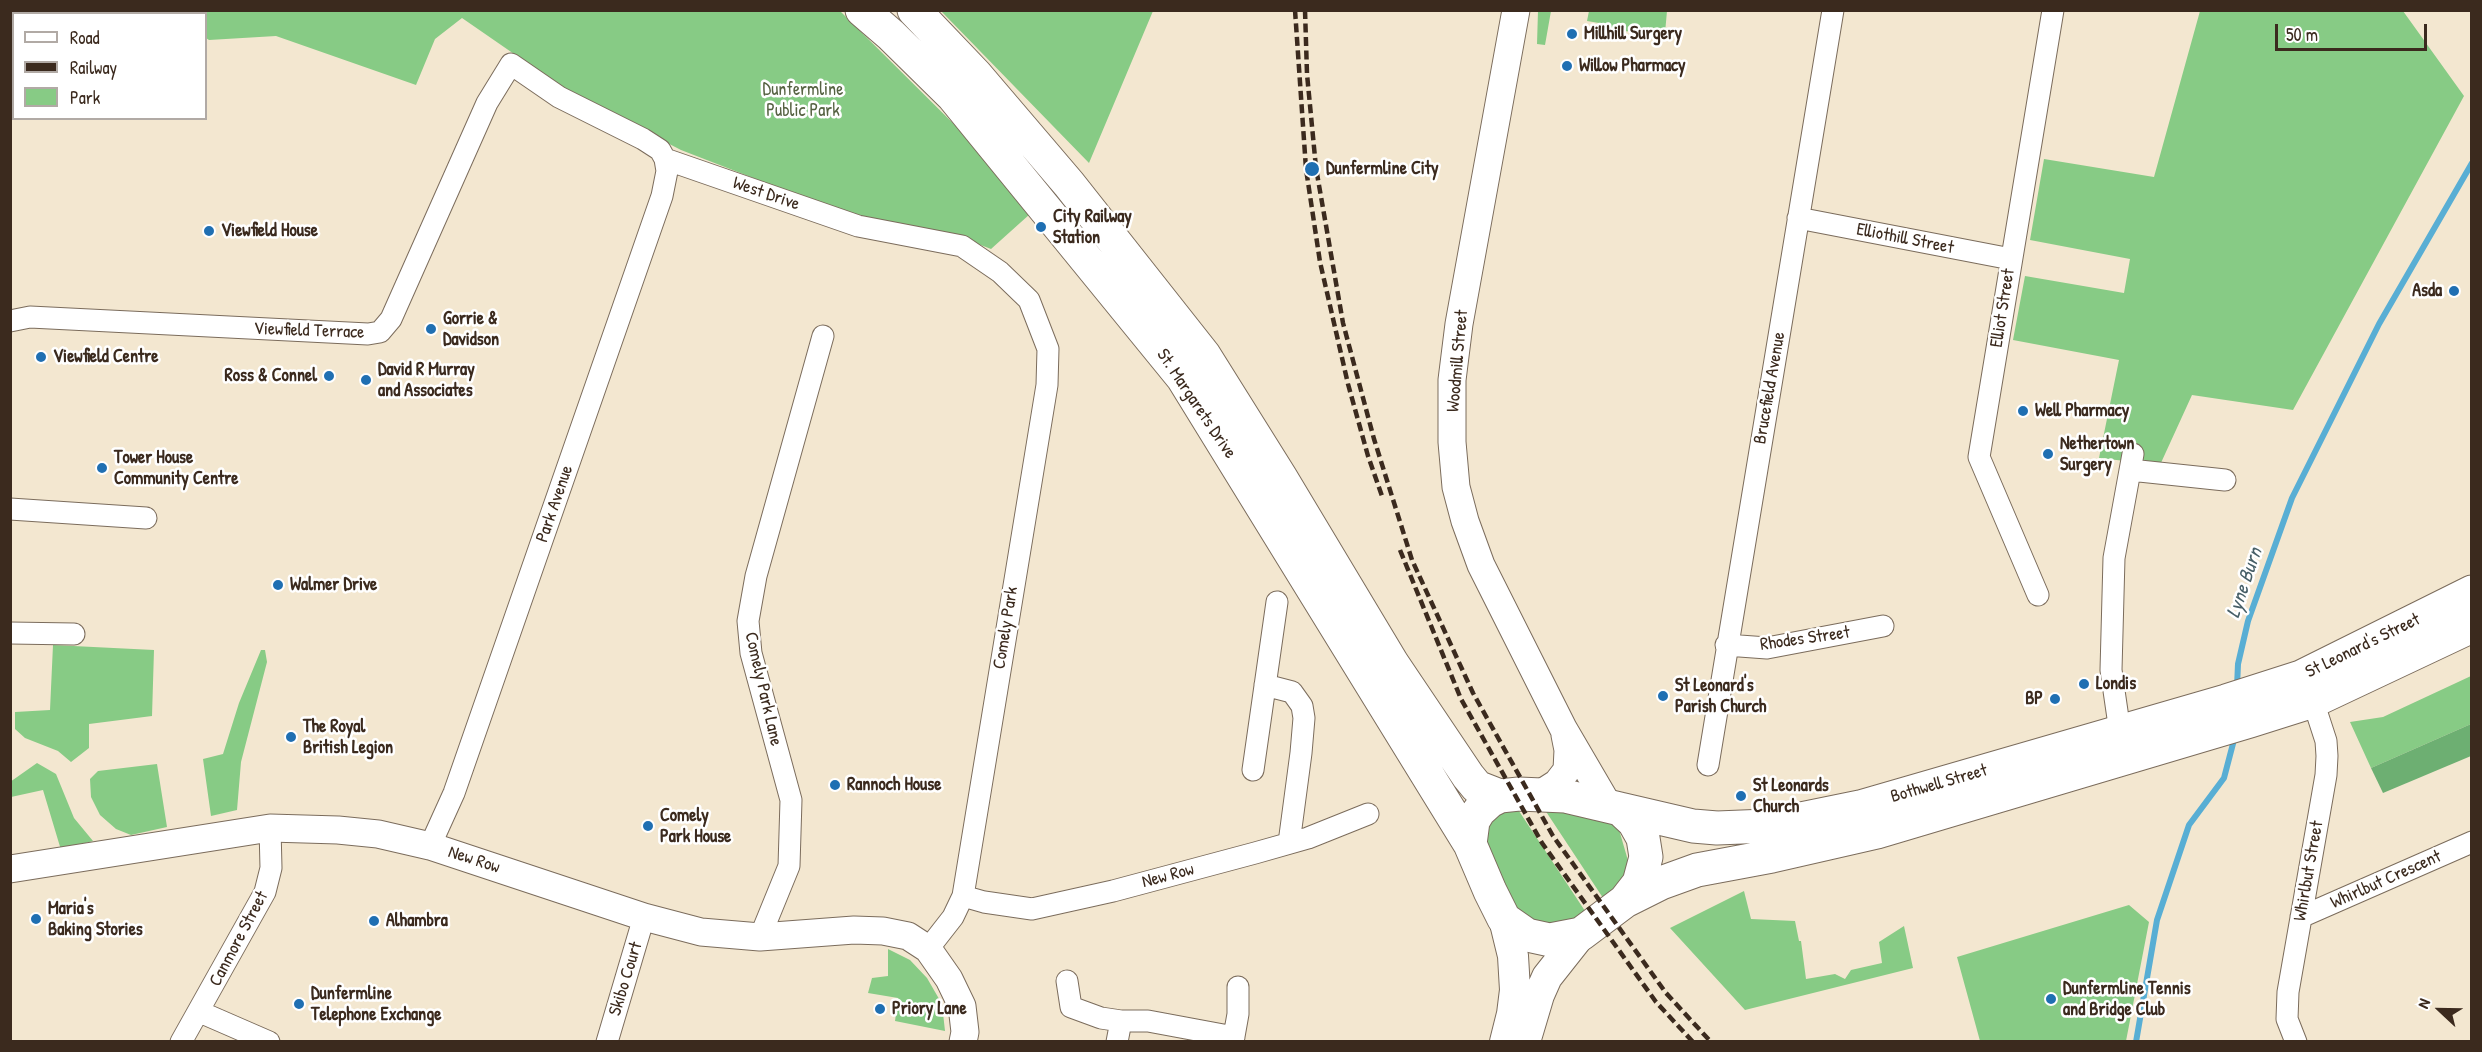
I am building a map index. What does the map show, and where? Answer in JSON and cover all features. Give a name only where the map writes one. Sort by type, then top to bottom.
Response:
[{"type":"main road","name":"St. Margarets Drive","points":[[862,10],[953,96],[1183,378],[1470,844]]},
{"type":"main road","name":"St. Margarets Drive","points":[[914,10],[976,75],[1069,184],[1204,355],[1392,663],[1473,783],[1485,792],[1500,796]]},
{"type":"main road","name":"St Leonard's Street","points":[[2238,711],[2472,592]]},
{"type":"main road","name":"St Leonard's Street","points":[[2238,711],[2313,700],[2472,626]]},
{"type":"main road","name":"Bothwell Street","points":[[1614,807],[1693,826],[1767,826],[1860,807],[2120,732],[2238,711]]},
{"type":"main road","name":"Bothwell Street","points":[[1625,901],[1661,883],[1697,870],[1772,856],[1876,832],[2238,711]]},
{"type":"main road","points":[[1505,1041],[1515,990],[1513,956],[1504,919],[1470,844],[1476,816],[1490,801],[1500,796],[1565,796],[1614,807],[1639,830],[1647,857],[1639,883],[1625,901],[1581,934],[1547,977],[1525,1041]]},
{"type":"main road","points":[[1504,919],[1515,929],[1538,938],[1561,939],[1581,934]]},
{"type":"street","name":"Woodmill Street","points":[[1516,10],[1459,324],[1452,380],[1452,442],[1456,487],[1465,521],[1481,565],[1563,728],[1614,807]]},
{"type":"street","name":"Brucefield Avenue","points":[[1708,765],[1726,645],[1833,10]]},
{"type":"street","name":"Elliot Street","points":[[2038,595],[1979,457],[2053,10]]},
{"type":"street","name":"West Drive","points":[[511,64],[559,97],[643,139],[660,150],[665,159],[858,226],[962,246],[1000,272],[1029,300]]},
{"type":"street","name":"Viewfield Terrace","points":[[10,321],[30,317],[360,334],[380,332],[391,320],[487,103],[511,64]]},
{"type":"street","name":"Park Avenue","points":[[430,846],[454,793],[662,196],[667,171],[665,159]]},
{"type":"street","name":"Elliothill Street","points":[[1798,218],[2011,259]]},
{"type":"street","name":"Comely Park","points":[[928,949],[954,918],[963,896],[1047,386],[1048,349],[1029,300]]},
{"type":"street","name":"Comely Park Lane","points":[[760,937],[789,866],[791,800],[751,653],[748,621],[756,576],[823,336]]},
{"type":"street","points":[[2120,732],[2111,670],[2114,569],[2131,462],[2225,480]]},
{"type":"street","points":[[10,509],[146,518]]},
{"type":"street","points":[[1253,770],[1277,602]]},
{"type":"street","name":"Rhodes Street","points":[[1726,645],[1767,648],[1883,626]]},
{"type":"street","points":[[10,633],[74,634]]},
{"type":"street","points":[[1266,686],[1292,692],[1302,706],[1304,718],[1289,843]]},
{"type":"street","name":"Whirlbut Street","points":[[2296,1041],[2287,1019],[2288,1001],[2326,775],[2327,756],[2326,741],[2313,700]]},
{"type":"street","name":"Woodmill Street","points":[[1534,795],[1557,783],[1567,770],[1568,750],[1563,728]]},
{"type":"street","name":"New Row","points":[[963,896],[984,902],[1032,909],[1113,891],[1289,843],[1368,814]]},
{"type":"street","name":"New Row","points":[[10,869],[270,828],[338,830],[378,834],[430,846],[644,917],[701,932],[760,937],[854,930],[883,931],[908,936],[928,949]]},
{"type":"street","name":"Canmore Street","points":[[181,1041],[200,1012],[266,892],[271,868],[270,828]]},
{"type":"street","name":"Whirlbut Crescent","points":[[2301,917],[2472,842]]},
{"type":"street","name":"Skibo Court","points":[[607,1041],[644,917]]},
{"type":"street","points":[[928,949],[949,979],[962,1006],[965,1032],[963,1041]]},
{"type":"street","points":[[1067,981],[1071,1007],[1101,1018],[1119,1031],[1148,1021],[1233,1039],[1238,1014],[1238,987]]},
{"type":"street","points":[[200,1012],[269,1041]]},
{"type":"green space","name":"Dunfermline Public Park","points":[[127,11],[840,11],[991,161],[1030,214],[991,249],[960,237],[859,219],[681,150],[572,94],[462,18],[435,39],[416,85],[276,36],[209,40],[207,39],[207,12]]},
{"type":"green space","points":[[941,11],[1153,11],[1089,163]]},
{"type":"green space","points":[[1538,11],[1551,11],[1545,45],[1537,44]]},
{"type":"green space","points":[[1589,11],[1667,11],[1665,33],[1598,30],[1599,23],[1587,21]]},
{"type":"green space","points":[[2200,11],[2403,11],[2464,96],[2293,410],[2192,395],[2160,465],[2099,458],[2119,360],[2013,340],[2025,276],[2124,293],[2130,259],[2030,240],[2044,159],[2154,177]]},
{"type":"green space","points":[[53,645],[154,650],[152,716],[89,724],[89,748],[71,762],[58,751],[25,738],[15,729],[15,712],[50,710]]},
{"type":"green space","points":[[261,650],[265,650],[267,662],[241,762],[237,810],[211,816],[203,759],[223,754],[239,703]]},
{"type":"green space","points":[[2471,676],[2471,724],[2371,768],[2350,722],[2383,717]]},
{"type":"green space","points":[[2471,724],[2471,756],[2383,793],[2371,768]]},
{"type":"green space","points":[[37,763],[56,774],[74,818],[93,841],[61,850],[43,790],[11,797],[10,782]]},
{"type":"green space","points":[[157,764],[167,827],[131,835],[116,829],[100,815],[91,797],[90,779],[98,771]]},
{"type":"green space","points":[[1541,804],[1563,806],[1618,826],[1629,864],[1624,887],[1607,904]]},
{"type":"green space","points":[[1515,805],[1589,917],[1578,924],[1523,923],[1484,841],[1486,825],[1494,811]]},
{"type":"green space","points":[[1744,891],[1751,919],[1795,921],[1799,941],[1801,941],[1806,979],[1835,974],[1845,979],[1851,970],[1882,963],[1879,942],[1904,926],[1913,968],[1745,1010],[1670,928]]},
{"type":"green space","name":"Dunfermline Tennis and Bridge Club","points":[[2129,905],[2149,922],[2126,1041],[1980,1041],[1957,957]]},
{"type":"green space","points":[[888,949],[910,960],[927,978],[942,1004],[945,1031],[895,1021],[898,998],[868,993],[872,978],[888,976]]},
{"type":"waterway","name":"Lyne Burn","points":[[2237,687],[2238,664],[2248,621],[2292,498],[2379,324],[2472,163]]},
{"type":"waterway","name":"Lyne Burn","points":[[2136,1042],[2157,920],[2189,825],[2224,778],[2235,736]]},
{"type":"railway","points":[[1295,10],[1306,169],[1320,262],[1348,384],[1368,456],[1383,499]]},
{"type":"railway","points":[[1305,10],[1307,74],[1316,168],[1343,323],[1374,439],[1412,560],[1473,693],[1553,836],[1666,993],[1711,1042]]},
{"type":"railway","points":[[1400,550],[1461,699],[1542,843],[1656,1002],[1693,1042]]},
{"type":"place","name":"Millhill Surgery","points":[[1572,34]]},
{"type":"place","name":"Willow Pharmacy","points":[[1567,66]]},
{"type":"place","name":"Dunfermline City","points":[[1312,169]]},
{"type":"place","name":"City Railway Station","points":[[1041,227]]},
{"type":"place","name":"Viewfield House","points":[[209,231]]},
{"type":"place","name":"Asda","points":[[2454,291]]},
{"type":"place","name":"Gorrie & Davidson","points":[[431,329]]},
{"type":"place","name":"Viewfield Centre","points":[[41,357]]},
{"type":"place","name":"Ross & Connel","points":[[329,376]]},
{"type":"place","name":"David R Murray and Associates","points":[[366,380]]},
{"type":"place","name":"Well Pharmacy","points":[[2023,411]]},
{"type":"place","name":"Nethertown Surgery","points":[[2048,454]]},
{"type":"place","name":"Tower House Community Centre","points":[[102,468]]},
{"type":"place","name":"Walmer Drive","points":[[278,585]]},
{"type":"place","name":"Londis","points":[[2084,684]]},
{"type":"place","name":"St Leonard's Parish Church","points":[[1663,696]]},
{"type":"place","name":"BP","points":[[2055,699]]},
{"type":"place","name":"The Royal British Legion","points":[[291,737]]},
{"type":"place","name":"Rannoch House","points":[[835,785]]},
{"type":"place","name":"St Leonards Church","points":[[1741,796]]},
{"type":"place","name":"Comely Park House","points":[[648,826]]},
{"type":"place","name":"Maria's Baking Stories","points":[[36,919]]},
{"type":"place","name":"Alhambra","points":[[374,921]]},
{"type":"place","name":"Dunfermline Tennis and Bridge Club","points":[[2051,999]]},
{"type":"place","name":"Dunfermline Telephone Exchange","points":[[299,1004]]},
{"type":"place","name":"Priory Lane","points":[[880,1009]]}]
